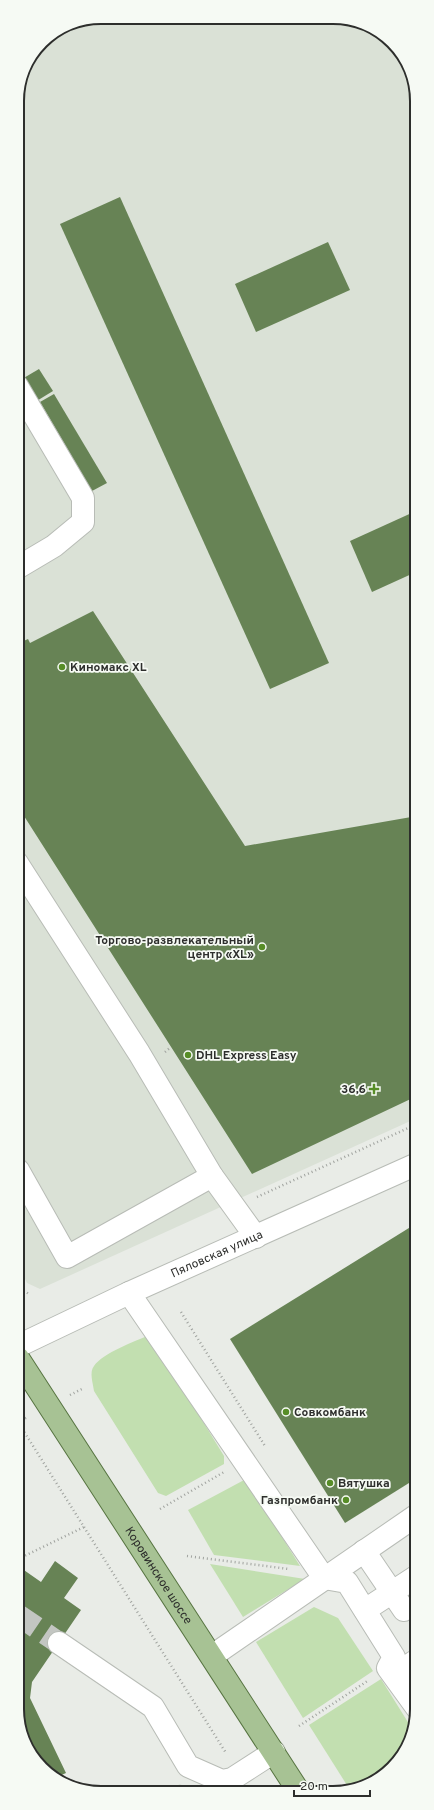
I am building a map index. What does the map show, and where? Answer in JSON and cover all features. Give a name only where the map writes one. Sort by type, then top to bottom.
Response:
[{"type":"main road","name":"Коровинское шоссе","points":[[24,1367],[295,1786]]},
{"type":"street","points":[[24,398],[83,498],[83,522],[54,546],[24,564]]},
{"type":"street","points":[[24,874],[138,1053],[212,1176],[256,1237]]},
{"type":"street","name":"Пяловская улица","points":[[24,1343],[130,1293],[410,1167]]},
{"type":"street","points":[[24,1181],[67,1257],[212,1176]]},
{"type":"street","points":[[130,1293],[323,1576],[347,1582],[394,1657],[391,1672],[410,1698]]},
{"type":"street","points":[[212,1656],[323,1576],[364,1551],[410,1520]]},
{"type":"street","points":[[364,1551],[398,1601]]},
{"type":"street","points":[[365,1610],[398,1601],[410,1585]]},
{"type":"street","points":[[59,1643],[153,1708],[188,1766],[222,1781],[232,1780],[274,1752]]},
{"type":"street","points":[[391,1672],[410,1663]]},
{"type":"path","points":[[235,1207],[410,1127]]},
{"type":"path","points":[[24,1291],[29,1294]]},
{"type":"path","points":[[181,1312],[270,1453]]},
{"type":"path","points":[[24,1432],[240,1775]]},
{"type":"path","points":[[160,1509],[244,1461]]},
{"type":"path","points":[[24,1557],[84,1527]]},
{"type":"path","points":[[187,1556],[323,1576]]},
{"type":"path","points":[[299,1726],[391,1672]]},
{"type":"shaded area","points":[[86,25],[348,25],[371,34],[391,50],[404,72],[410,101],[410,1121],[40,1289],[27,1283],[24,1277],[24,96],[27,81],[34,63],[50,43],[67,32]]},
{"type":"green space","points":[[150,1335],[224,1456],[224,1464],[166,1496],[158,1493],[94,1391],[92,1378],[93,1368],[98,1361],[120,1348]]},
{"type":"green space","points":[[246,1479],[300,1566],[214,1555],[188,1510]]},
{"type":"green space","points":[[210,1564],[305,1579],[243,1617]]},
{"type":"green space","points":[[314,1607],[338,1618],[373,1671],[303,1718],[256,1642]]},
{"type":"green space","points":[[381,1679],[408,1723],[402,1743],[394,1756],[384,1767],[367,1778],[348,1785],[309,1725]]},
{"type":"building","points":[[120,197],[329,663],[270,689],[60,224]]},
{"type":"building","points":[[328,242],[350,290],[256,332],[235,284]]},
{"type":"building","points":[[39,369],[53,391],[35,402],[24,383],[24,378]]},
{"type":"building","points":[[54,394],[107,483],[92,491],[40,402]]},
{"type":"building","points":[[410,514],[410,575],[372,592],[350,541]]},
{"type":"building","name":"Торгово-развлекательный центр «XL»","points":[[93,611],[245,846],[410,817],[410,1099],[252,1174],[24,816],[24,641],[28,639],[30,643]]},
{"type":"building","points":[[410,1227],[410,1482],[345,1523],[230,1339]]},
{"type":"building","points":[[55,1561],[78,1578],[64,1598],[81,1610],[32,1682],[30,1698],[66,1773],[62,1775],[50,1767],[37,1752],[28,1734],[25,1719],[24,1570],[41,1582]]},
{"type":"tunnel","points":[[24,1619],[59,1643]]},
{"type":"place","name":"Киномакс XL","points":[[62,667]]},
{"type":"place","name":"Торгово-развлекательный центр «XL»","points":[[262,947]]},
{"type":"place","name":"DHL Express Easy","points":[[188,1055]]},
{"type":"place","name":"36,6","points":[[374,1089]]},
{"type":"place","name":"Совкомбанк","points":[[286,1412]]},
{"type":"place","name":"Вятушка","points":[[330,1483]]},
{"type":"place","name":"Газпромбанк","points":[[346,1500]]}]
